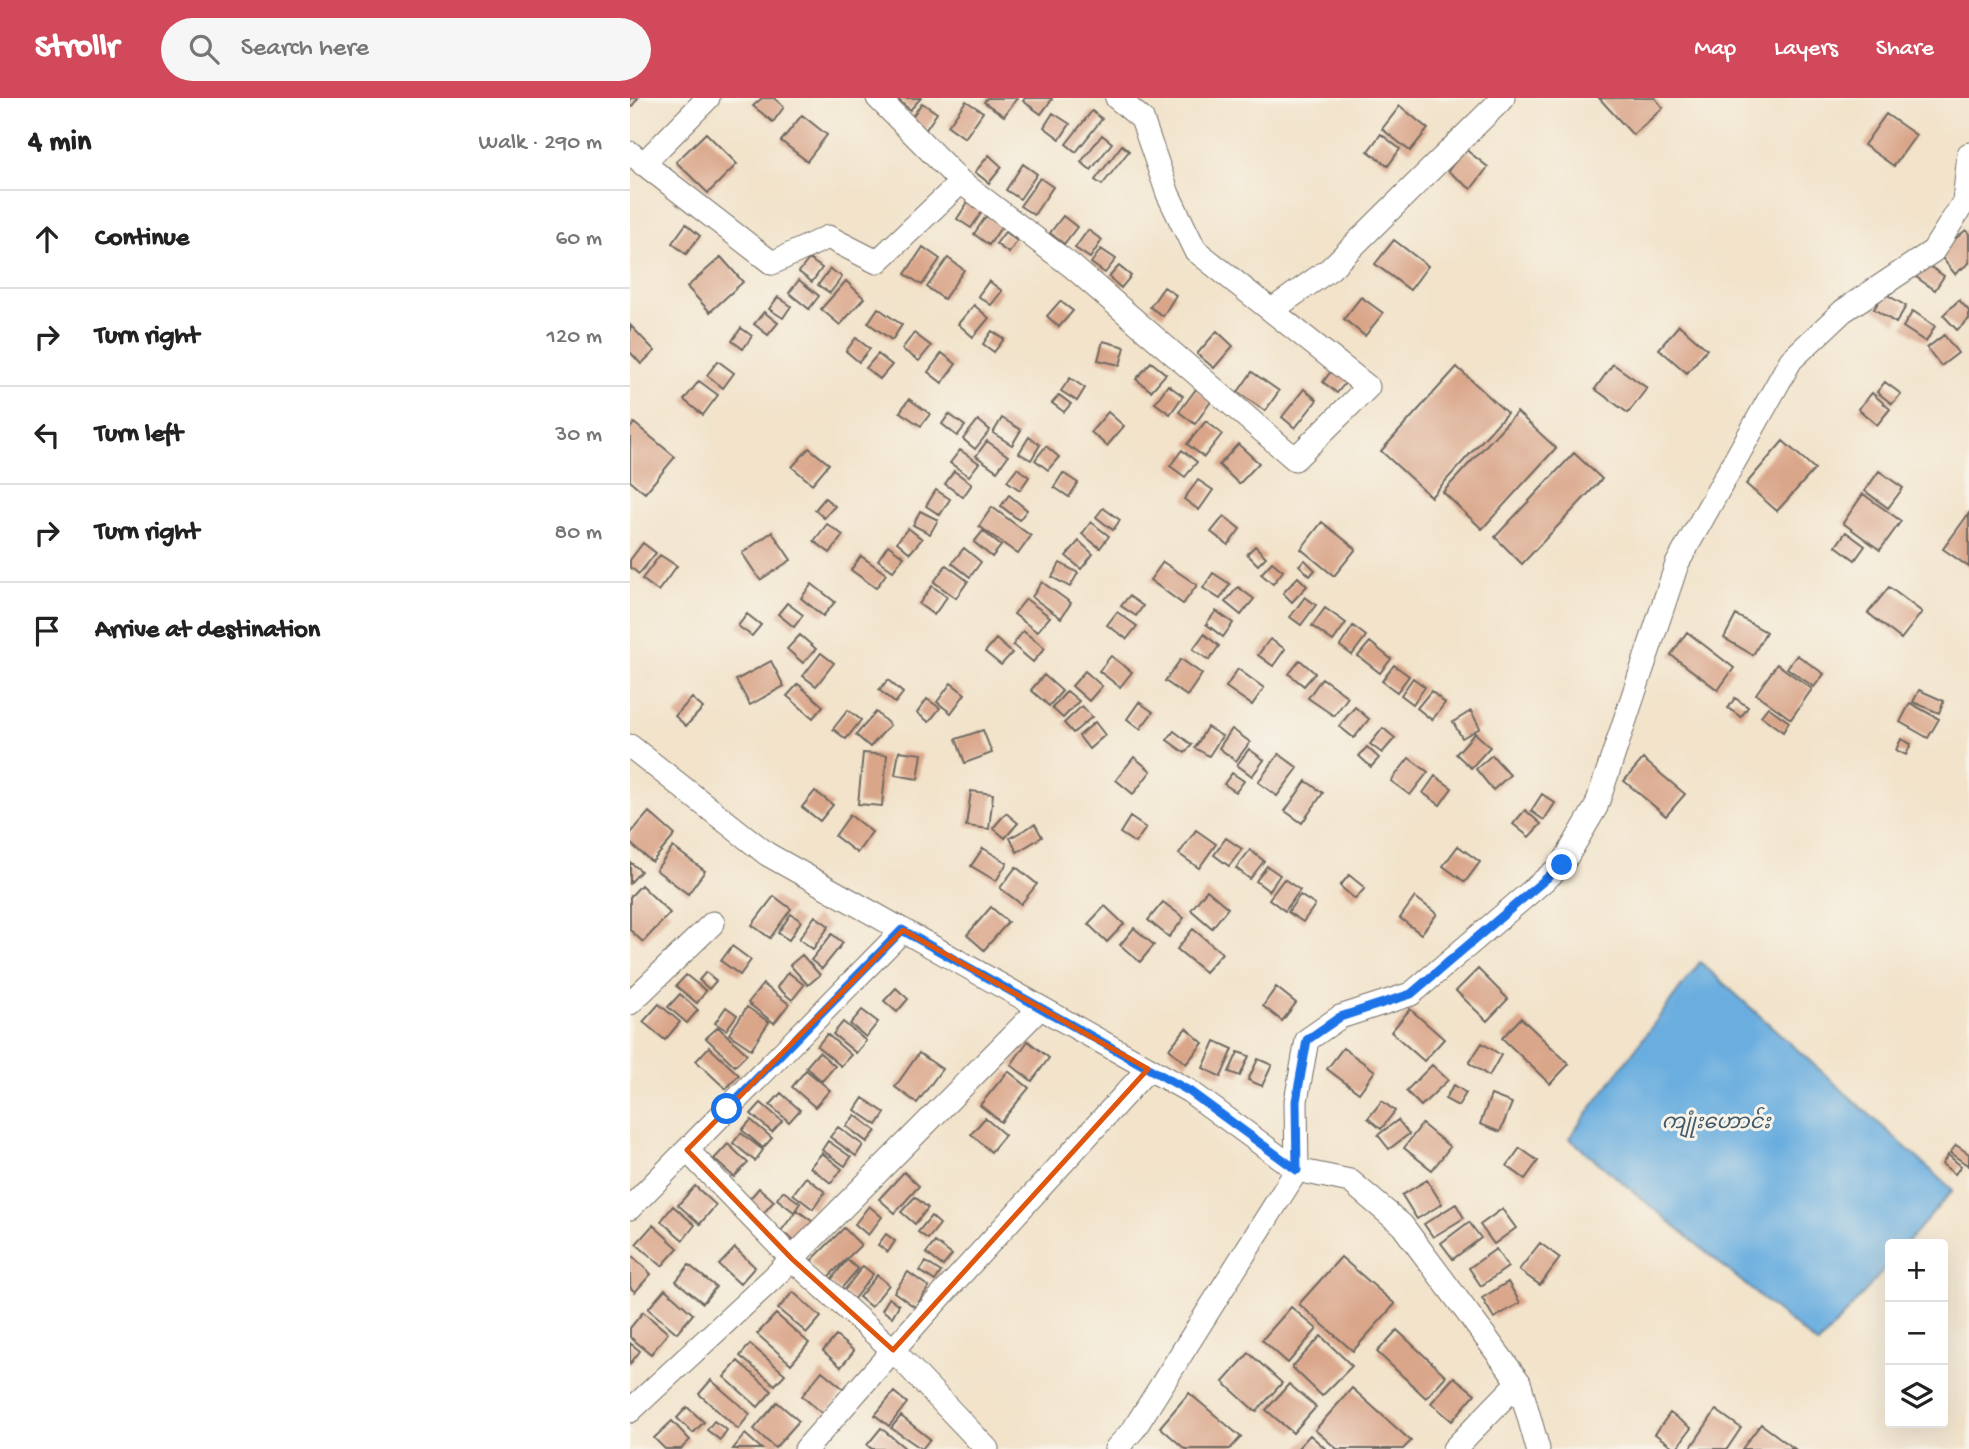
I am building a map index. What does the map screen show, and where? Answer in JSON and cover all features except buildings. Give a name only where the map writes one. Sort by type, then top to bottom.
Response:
[{"type":"street","points":[[708,98],[637,159],[772,263],[828,237],[877,262],[961,183]]},
{"type":"street","points":[[878,98],[961,183],[1073,267],[1295,459],[1368,387],[1195,250],[1168,194],[1142,119],[1116,98]]},
{"type":"street","points":[[1272,310],[1330,269],[1503,98]]},
{"type":"street","points":[[1116,1449],[1134,1429],[1297,1170],[1296,1101],[1307,1040],[1340,1017],[1411,994],[1562,865],[1596,807],[1678,564],[1791,360],[1843,311],[1933,251],[1964,202],[1969,154]]},
{"type":"street","points":[[634,757],[767,854],[1189,1091],[1297,1170],[1350,1181],[1402,1225],[1519,1382],[1538,1449]]},
{"type":"street","points":[[630,1003],[713,923]]},
{"type":"street","points":[[630,1208],[902,930]]},
{"type":"street","points":[[630,1411],[792,1259],[1040,1008]]},
{"type":"street","points":[[806,1449],[1148,1069]]},
{"type":"street","points":[[687,1150],[792,1259],[893,1350],[987,1449]]},
{"type":"street","points":[[1454,1449],[1519,1382]]},
{"type":"highlighted area","points":[[903,930],[1148,1069],[893,1350],[792,1259],[687,1150]]},
{"type":"water","name":"ကျုံးဟောင်း","points":[[1700,962],[1953,1190],[1910,1239],[1885,1239],[1885,1269],[1818,1345],[1569,1138]]},
{"type":"route","points":[[727,1109],[902,930],[1189,1091],[1297,1170],[1296,1101],[1307,1040],[1340,1017],[1411,994],[1562,865]]}]
